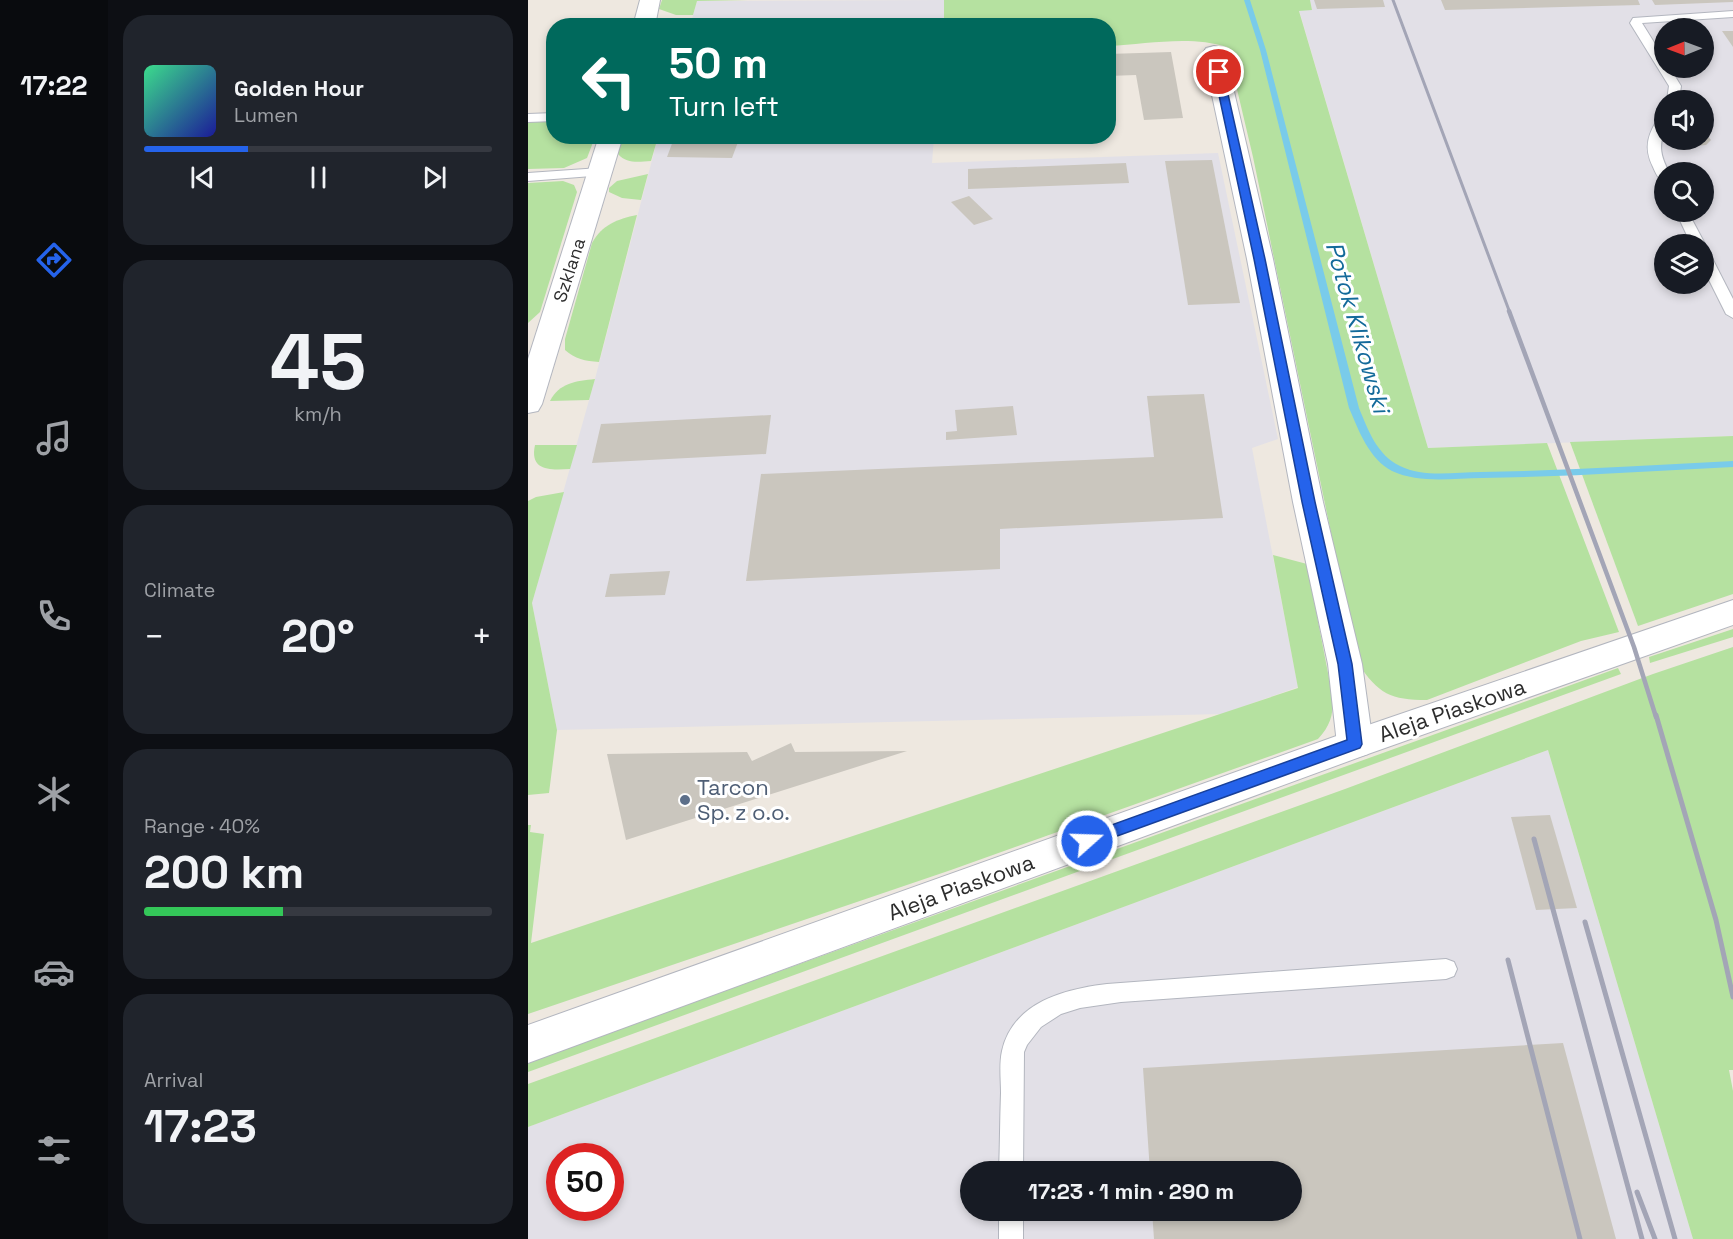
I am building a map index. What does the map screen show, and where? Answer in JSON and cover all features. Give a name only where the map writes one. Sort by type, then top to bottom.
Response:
[{"type":"street","points":[[646,18],[650,0]]},
{"type":"street","points":[[1214,53],[1260,259],[1308,502],[1345,664],[1355,744]]},
{"type":"street","name":"Szklana","points":[[528,404],[536,344],[609,144]]},
{"type":"street","name":"Aleja Piaskowa","points":[[528,1044],[1355,744],[1733,612]]},
{"type":"lane","points":[[1674,90],[1675,86],[1636,23],[1637,20],[1733,14]]},
{"type":"lane","points":[[528,118],[546,117]]},
{"type":"lane","points":[[1654,138],[1653,152],[1658,162]]},
{"type":"lane","points":[[528,177],[600,172]]},
{"type":"lane","points":[[1714,276],[1733,314]]},
{"type":"lane","points":[[1011,1161],[1013,1052],[1018,1035],[1030,1022],[1053,1007],[1082,998],[1211,984],[1446,969]]},
{"type":"lane","points":[[1011,1221],[1011,1239]]},
{"type":"shaded area","points":[[944,0],[944,18],[692,18],[697,1]]},
{"type":"shaded area","points":[[1310,0],[1733,0],[1733,436],[1428,448],[1299,10],[1312,10]]},
{"type":"shaded area","points":[[656,144],[933,144],[932,163],[1218,153],[1278,439],[1252,448],[1298,687],[1222,714],[557,730],[532,603],[595,379]]},
{"type":"shaded area","points":[[1548,750],[1693,1239],[528,1239],[528,1127]]},
{"type":"green space","points":[[662,0],[748,0],[697,1],[693,15],[676,15],[659,9]]},
{"type":"green space","points":[[944,0],[1310,0],[1312,10],[1299,11],[1428,448],[1547,443],[1619,632],[1581,641],[1427,700],[1404,699],[1386,693],[1372,682],[1358,663],[1253,157],[1227,47],[1213,43],[1184,41],[1116,45],[1116,18],[944,18]]},
{"type":"green space","points":[[528,121],[546,121],[546,144],[592,144],[587,158],[564,168],[528,169]]},
{"type":"green space","points":[[620,144],[656,144],[651,161],[633,162],[618,154]]},
{"type":"green space","points":[[648,174],[641,200],[622,198],[609,192],[609,188],[617,181]]},
{"type":"green space","points":[[563,181],[574,185],[577,192],[540,312],[528,323],[528,183]]},
{"type":"green space","points":[[637,215],[599,362],[576,357],[565,350],[565,339],[592,243],[600,232],[611,224]]},
{"type":"green space","points":[[595,379],[589,400],[550,401],[563,387],[575,382]]},
{"type":"green space","points":[[1733,436],[1733,594],[1638,626],[1570,442]]},
{"type":"green space","points":[[535,445],[577,445],[570,469],[549,469],[539,465],[535,460]]},
{"type":"green space","points":[[564,492],[532,603],[557,730],[549,793],[528,795],[528,501],[536,497]]},
{"type":"green space","points":[[1273,555],[1307,564],[1333,699],[1330,720],[1318,739],[951,870],[528,1014],[528,825],[531,825],[530,832],[544,834],[531,943],[1298,688]]},
{"type":"green space","points":[[1733,629],[1733,637],[1650,663],[1649,657]]},
{"type":"green space","points":[[1733,647],[1733,1070],[1729,1070],[1733,1091],[1733,1239],[1693,1239],[1548,750],[528,1127],[528,1084],[1345,789],[1653,674]]},
{"type":"green space","points":[[1618,668],[1621,674],[528,1072],[528,1062]]},
{"type":"building","points":[[1314,0],[1383,0],[1385,7],[1317,9]]},
{"type":"building","points":[[1441,0],[1638,0],[1640,5],[1445,10]]},
{"type":"building","points":[[1652,0],[1733,0],[1733,2],[1655,5]]},
{"type":"building","points":[[1722,31],[1733,31],[1733,47]]},
{"type":"building","points":[[1171,52],[1183,118],[1144,120],[1136,75],[1116,76],[1116,54]]},
{"type":"building","points":[[672,144],[737,144],[732,158],[667,157]]},
{"type":"building","points":[[1212,160],[1240,303],[1188,305],[1165,161]]},
{"type":"building","points":[[1126,163],[1129,183],[968,189],[968,169]]},
{"type":"building","points":[[969,196],[993,219],[974,225],[951,202]]},
{"type":"building","points":[[1204,394],[1223,518],[1000,529],[1000,569],[746,581],[761,474],[1154,457],[1147,396]]},
{"type":"building","points":[[1013,406],[1017,435],[946,440],[946,432],[957,431],[955,410]]},
{"type":"building","points":[[771,415],[766,454],[592,463],[601,424]]},
{"type":"building","points":[[670,571],[665,595],[605,597],[610,574]]},
{"type":"building","name":"Tarcon Sp. z o.o.","points":[[791,743],[795,752],[907,751],[626,840],[607,754],[747,752],[752,761]]},
{"type":"building","points":[[1550,815],[1577,908],[1536,910],[1511,817]]},
{"type":"building","points":[[1563,1043],[1616,1239],[1154,1239],[1153,1221],[1302,1221],[1302,1161],[1149,1161],[1143,1068]]},
{"type":"waterway","name":"Potok Klikowski","points":[[1247,0],[1263,50],[1354,408],[1365,433],[1380,457],[1404,472],[1434,476],[1572,473],[1733,464]]},
{"type":"railway","points":[[1393,0],[1510,313]]},
{"type":"railway","points":[[1509,311],[1634,647],[1656,717]]},
{"type":"railway","points":[[1656,715],[1716,920],[1733,997]]},
{"type":"railway","points":[[1534,839],[1642,1239]]},
{"type":"railway","points":[[1585,922],[1675,1239]]},
{"type":"railway","points":[[1508,960],[1580,1239]]},
{"type":"railway","points":[[1637,1192],[1655,1239]]},
{"type":"place","name":"Tarcon Sp. z o.o.","points":[[685,800]]},
{"type":"route","points":[[1087,841],[1355,744],[1345,664],[1308,502],[1260,259],[1219,72]]}]
